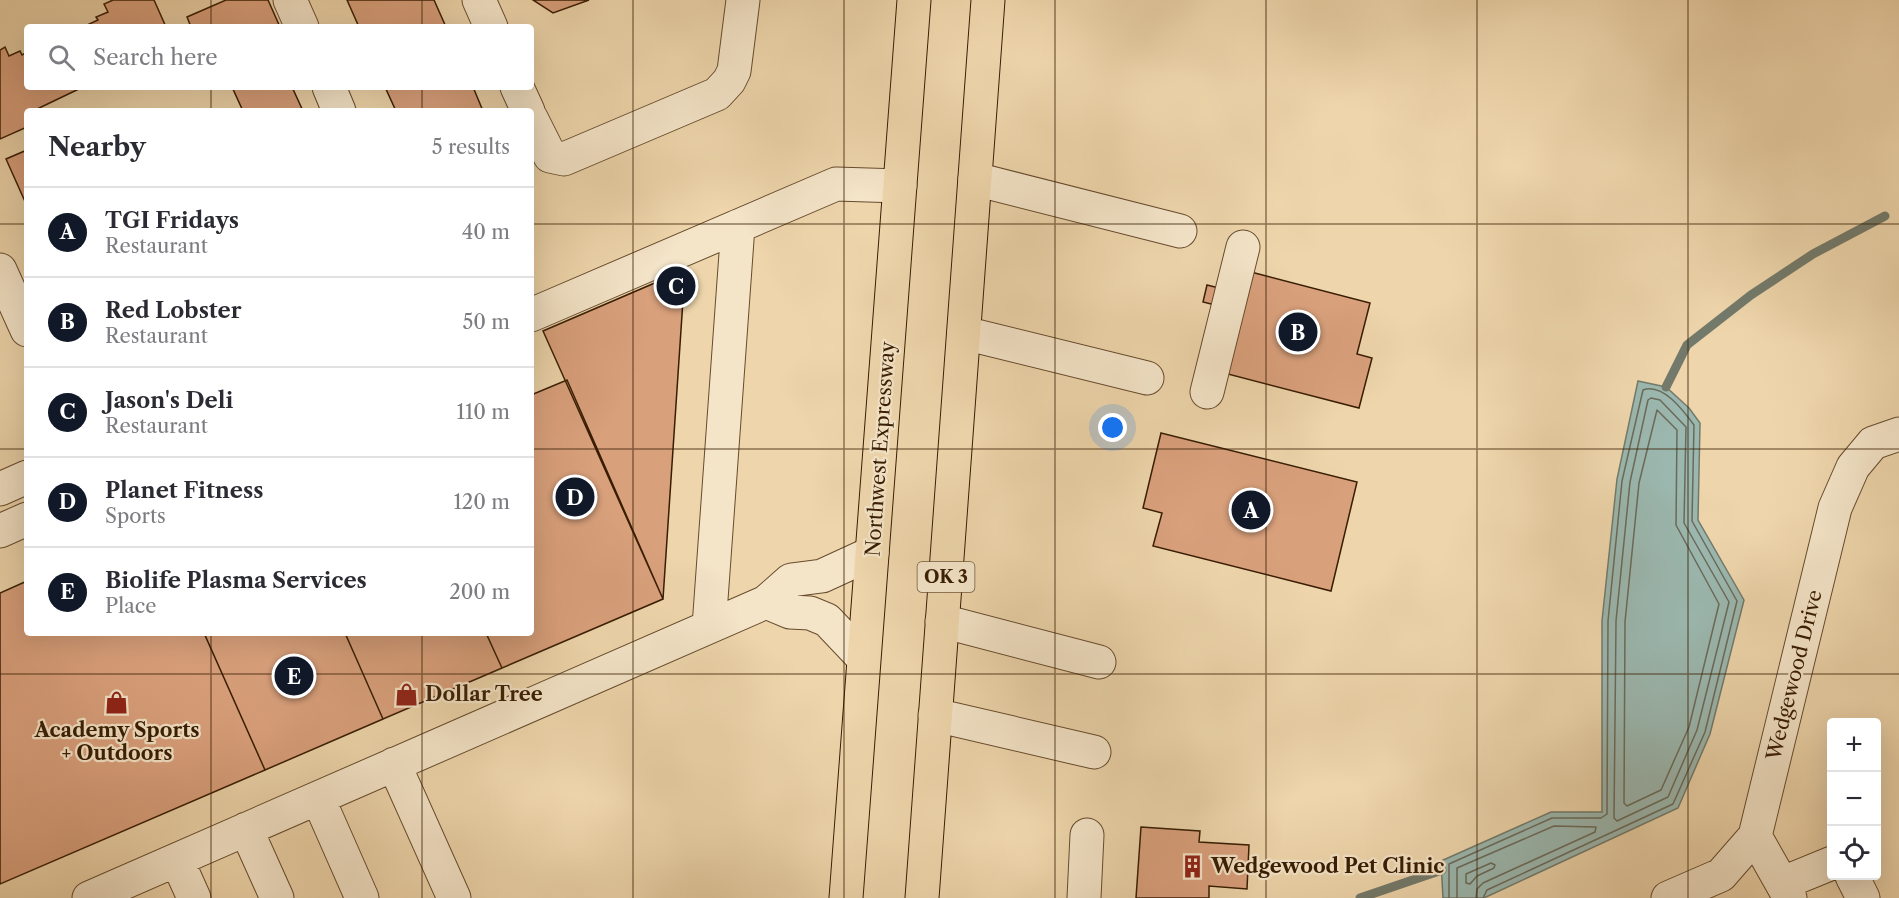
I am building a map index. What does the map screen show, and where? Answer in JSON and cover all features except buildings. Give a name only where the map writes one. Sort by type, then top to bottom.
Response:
[{"type":"highway","name":"Northwest Expressway","points":[[846,898],[914,0]]},
{"type":"highway","name":"OK 3","points":[[922,898],[988,0]]},
{"type":"street","points":[[290,0],[301,24]]},
{"type":"street","points":[[479,0],[490,24]]},
{"type":"street","points":[[534,124],[549,156],[564,159],[717,94],[729,81],[734,70],[743,0]]},
{"type":"street","points":[[330,90],[338,108]]},
{"type":"street","points":[[518,90],[527,108]]},
{"type":"street","points":[[975,179],[1180,231]]},
{"type":"street","points":[[534,314],[836,184],[900,186]]},
{"type":"street","points":[[709,627],[738,226]]},
{"type":"street","points":[[1207,392],[1243,247]]},
{"type":"street","points":[[0,270],[24,323]]},
{"type":"street","points":[[964,333],[1147,378]]},
{"type":"street","name":"Wedgewood Drive","points":[[1668,898],[1720,874],[1755,836],[1835,508],[1853,467],[1873,443],[1899,434]]},
{"type":"street","points":[[0,489],[24,478]]},
{"type":"street","points":[[0,531],[24,520]]},
{"type":"street","points":[[95,897],[766,602],[791,580],[822,576],[872,553]]},
{"type":"street","points":[[766,602],[790,612],[810,613],[827,620],[863,658]]},
{"type":"street","points":[[942,621],[1100,662]]},
{"type":"street","points":[[936,715],[1094,752]]},
{"type":"street","points":[[394,764],[454,898]]},
{"type":"street","points":[[318,798],[362,898]]},
{"type":"street","points":[[246,829],[277,898]]},
{"type":"street","points":[[1084,898],[1087,836]]},
{"type":"street","points":[[1755,836],[1786,891],[1827,866]]},
{"type":"street","points":[[177,860],[194,898]]},
{"type":"street","points":[[1854,880],[1863,898]]},
{"type":"water","points":[[1638,381],[1666,387],[1689,408],[1700,423],[1698,520],[1744,600],[1710,734],[1678,808],[1484,898],[1443,898],[1441,861],[1551,812],[1602,812],[1602,621],[1617,479]]},
{"type":"waterway","points":[[1666,387],[1687,345],[1751,295],[1813,254],[1885,216]]},
{"type":"waterway","points":[[1360,898],[1442,870]]},
{"type":"place","name":"Jason's Deli","points":[[676,286]]},
{"type":"place","name":"Red Lobster","points":[[1298,332]]},
{"type":"place","name":"Planet Fitness","points":[[575,497]]},
{"type":"place","name":"TGI Fridays","points":[[1251,510]]},
{"type":"place","name":"Biolife Plasma Services","points":[[294,676]]},
{"type":"place","name":"Dollar Tree","points":[[407,694]]},
{"type":"place","name":"Academy Sports + Outdoors","points":[[117,702]]},
{"type":"place","name":"Wedgewood Pet Clinic","points":[[1193,866]]}]
